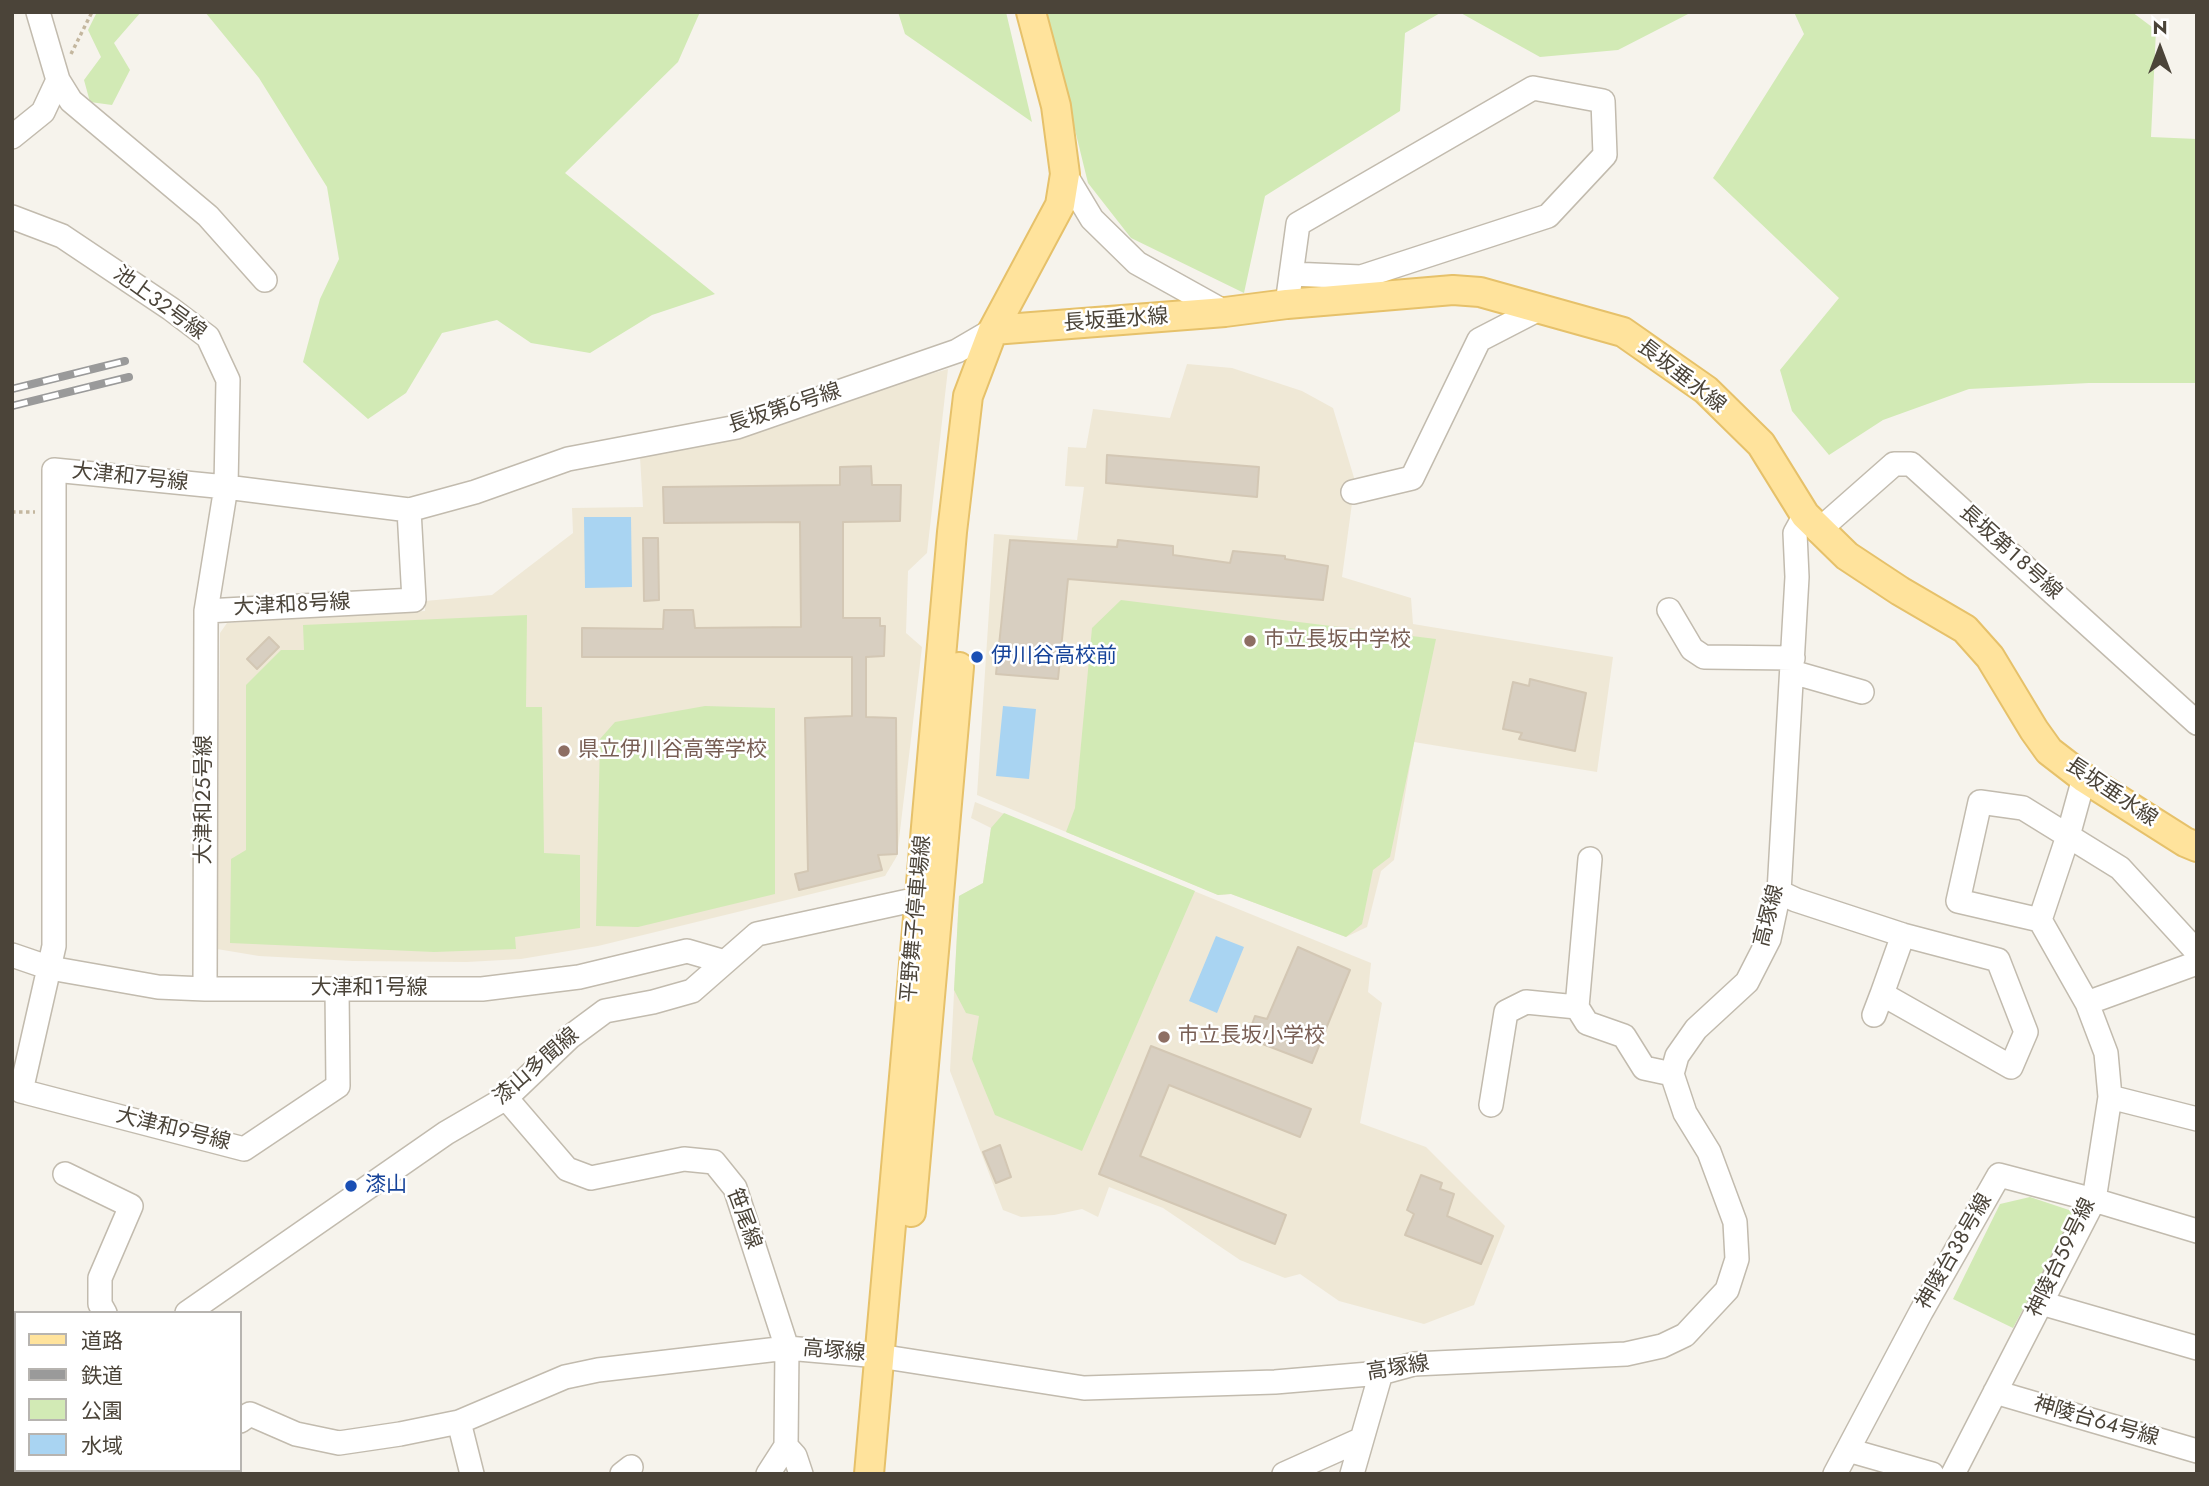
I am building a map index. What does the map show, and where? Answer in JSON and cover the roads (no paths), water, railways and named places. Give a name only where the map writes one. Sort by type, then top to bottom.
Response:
[{"type":"main road","name":"平野舞子停車場線","points":[[869,1474],[888,1358],[930,896],[970,532],[978,367],[993,330],[1060,205],[1065,174],[1056,106],[1031,12]]},
{"type":"main road","name":"長坂垂水線","points":[[993,330],[1225,312],[1453,290],[1480,292],[1623,332],[1706,390],[1761,444],[1811,523],[1847,556],[1965,629],[1990,657],[2049,751],[2084,778],[2197,847]]},
{"type":"main road","name":"平野舞子停車場線","points":[[887,1474],[888,1358]]},
{"type":"street","points":[[38,12],[58,80],[71,101],[208,216],[265,279]]},
{"type":"street","points":[[12,136],[44,112],[58,80]]},
{"type":"street","points":[[1287,304],[1298,224],[1533,88],[1603,101],[1605,155],[1548,216],[1361,277],[1292,274]]},
{"type":"street","points":[[1065,174],[1092,219],[1137,264],[1225,312]]},
{"type":"street","name":"池上３２号線","points":[[12,217],[62,236],[208,337],[228,380],[226,487]]},
{"type":"street","points":[[1353,492],[1412,478],[1479,340],[1539,309]]},
{"type":"street","name":"長坂第６号線","points":[[568,459],[737,427],[957,351],[993,330]]},
{"type":"street","name":"大津和７号線","points":[[50,968],[54,946],[54,470],[226,487],[409,510],[475,492],[568,459]]},
{"type":"street","name":"長坂第１８号線","points":[[1811,523],[1894,464],[1911,464],[2197,723]]},
{"type":"street","name":"大津和８号線","points":[[226,487],[206,611],[414,600],[409,510]]},
{"type":"street","name":"高塚線","points":[[243,1410],[296,1434],[339,1443],[459,1422],[565,1377],[598,1370],[787,1348],[888,1358],[1084,1388],[1275,1382],[1381,1373],[1414,1363],[1626,1354],[1662,1346],[1685,1335],[1727,1290],[1737,1259],[1735,1222],[1709,1152],[1685,1113],[1672,1074],[1677,1056],[1696,1029],[1747,982],[1769,939],[1779,892],[1797,577],[1795,533],[1811,523]]},
{"type":"street","points":[[1669,610],[1692,649],[1704,657],[1793,665],[1862,692]]},
{"type":"street","name":"大津和２５号線","points":[[205,989],[206,611]]},
{"type":"street","points":[[2084,778],[2068,836],[2040,920],[1958,901],[1980,802],[2023,808],[2068,836],[2120,868],[2197,952]]},
{"type":"street","points":[[1590,859],[1577,1007],[1587,1023],[1624,1036],[1644,1068],[1672,1074]]},
{"type":"street","points":[[1779,892],[1903,935],[1998,960],[2026,1032],[2011,1067],[1878,1005],[1903,935]]},
{"type":"street","name":"漆山多聞線","points":[[192,1311],[446,1133],[506,1098],[570,1037],[605,1011],[653,1003],[692,990],[757,934],[930,896]]},
{"type":"street","name":"神陵台５９号線","points":[[1952,1474],[2094,1200],[2110,1097],[2106,1053],[2087,1003],[2040,920]]},
{"type":"street","name":"大津和１号線","points":[[12,955],[50,968],[158,987],[205,989],[482,989],[579,977],[687,951],[725,962]]},
{"type":"street","points":[[2087,1003],[2197,963]]},
{"type":"street","name":"大津和９号線","points":[[50,968],[21,1091],[244,1149],[338,1086],[337,989]]},
{"type":"street","points":[[1490,1105],[1506,1012],[1526,1003],[1577,1007]]},
{"type":"street","points":[[2110,1097],[2197,1119]]},
{"type":"street","name":"笹尾線","points":[[506,1098],[567,1169],[591,1178],[684,1159],[715,1162],[735,1188],[787,1348],[786,1446]]},
{"type":"street","points":[[65,1174],[131,1206],[100,1278],[100,1304],[104,1311]]},
{"type":"street","name":"神陵台３８号線","points":[[1835,1474],[1921,1312],[1999,1175],[2197,1231]]},
{"type":"street","points":[[2041,1303],[2197,1348]]},
{"type":"street","points":[[1352,1474],[1381,1373]]},
{"type":"street","name":"神陵台６４号線","points":[[1995,1392],[2197,1451]]},
{"type":"street","points":[[459,1422],[472,1474]]},
{"type":"street","points":[[1284,1474],[1362,1439]]},
{"type":"street","points":[[768,1474],[786,1446],[795,1456],[800,1474]]},
{"type":"street","points":[[1848,1450],[1932,1474]]},
{"type":"water","points":[[584,517],[631,517],[632,587],[585,588]]},
{"type":"water","points":[[1003,706],[1036,709],[1029,779],[996,776]]},
{"type":"water","points":[[1216,936],[1244,947],[1217,1013],[1189,1001]]},
{"type":"railway","points":[[12,389],[125,361]]},
{"type":"railway","points":[[12,406],[129,377]]},
{"type":"place","name":"市立長坂中学校","points":[[1250,641]]},
{"type":"place","name":"伊川谷高校前","points":[[977,657]]},
{"type":"place","name":"県立伊川谷高等学校","points":[[564,751]]},
{"type":"place","name":"市立長坂小学校","points":[[1164,1037]]},
{"type":"place","name":"漆山","points":[[351,1186]]}]
